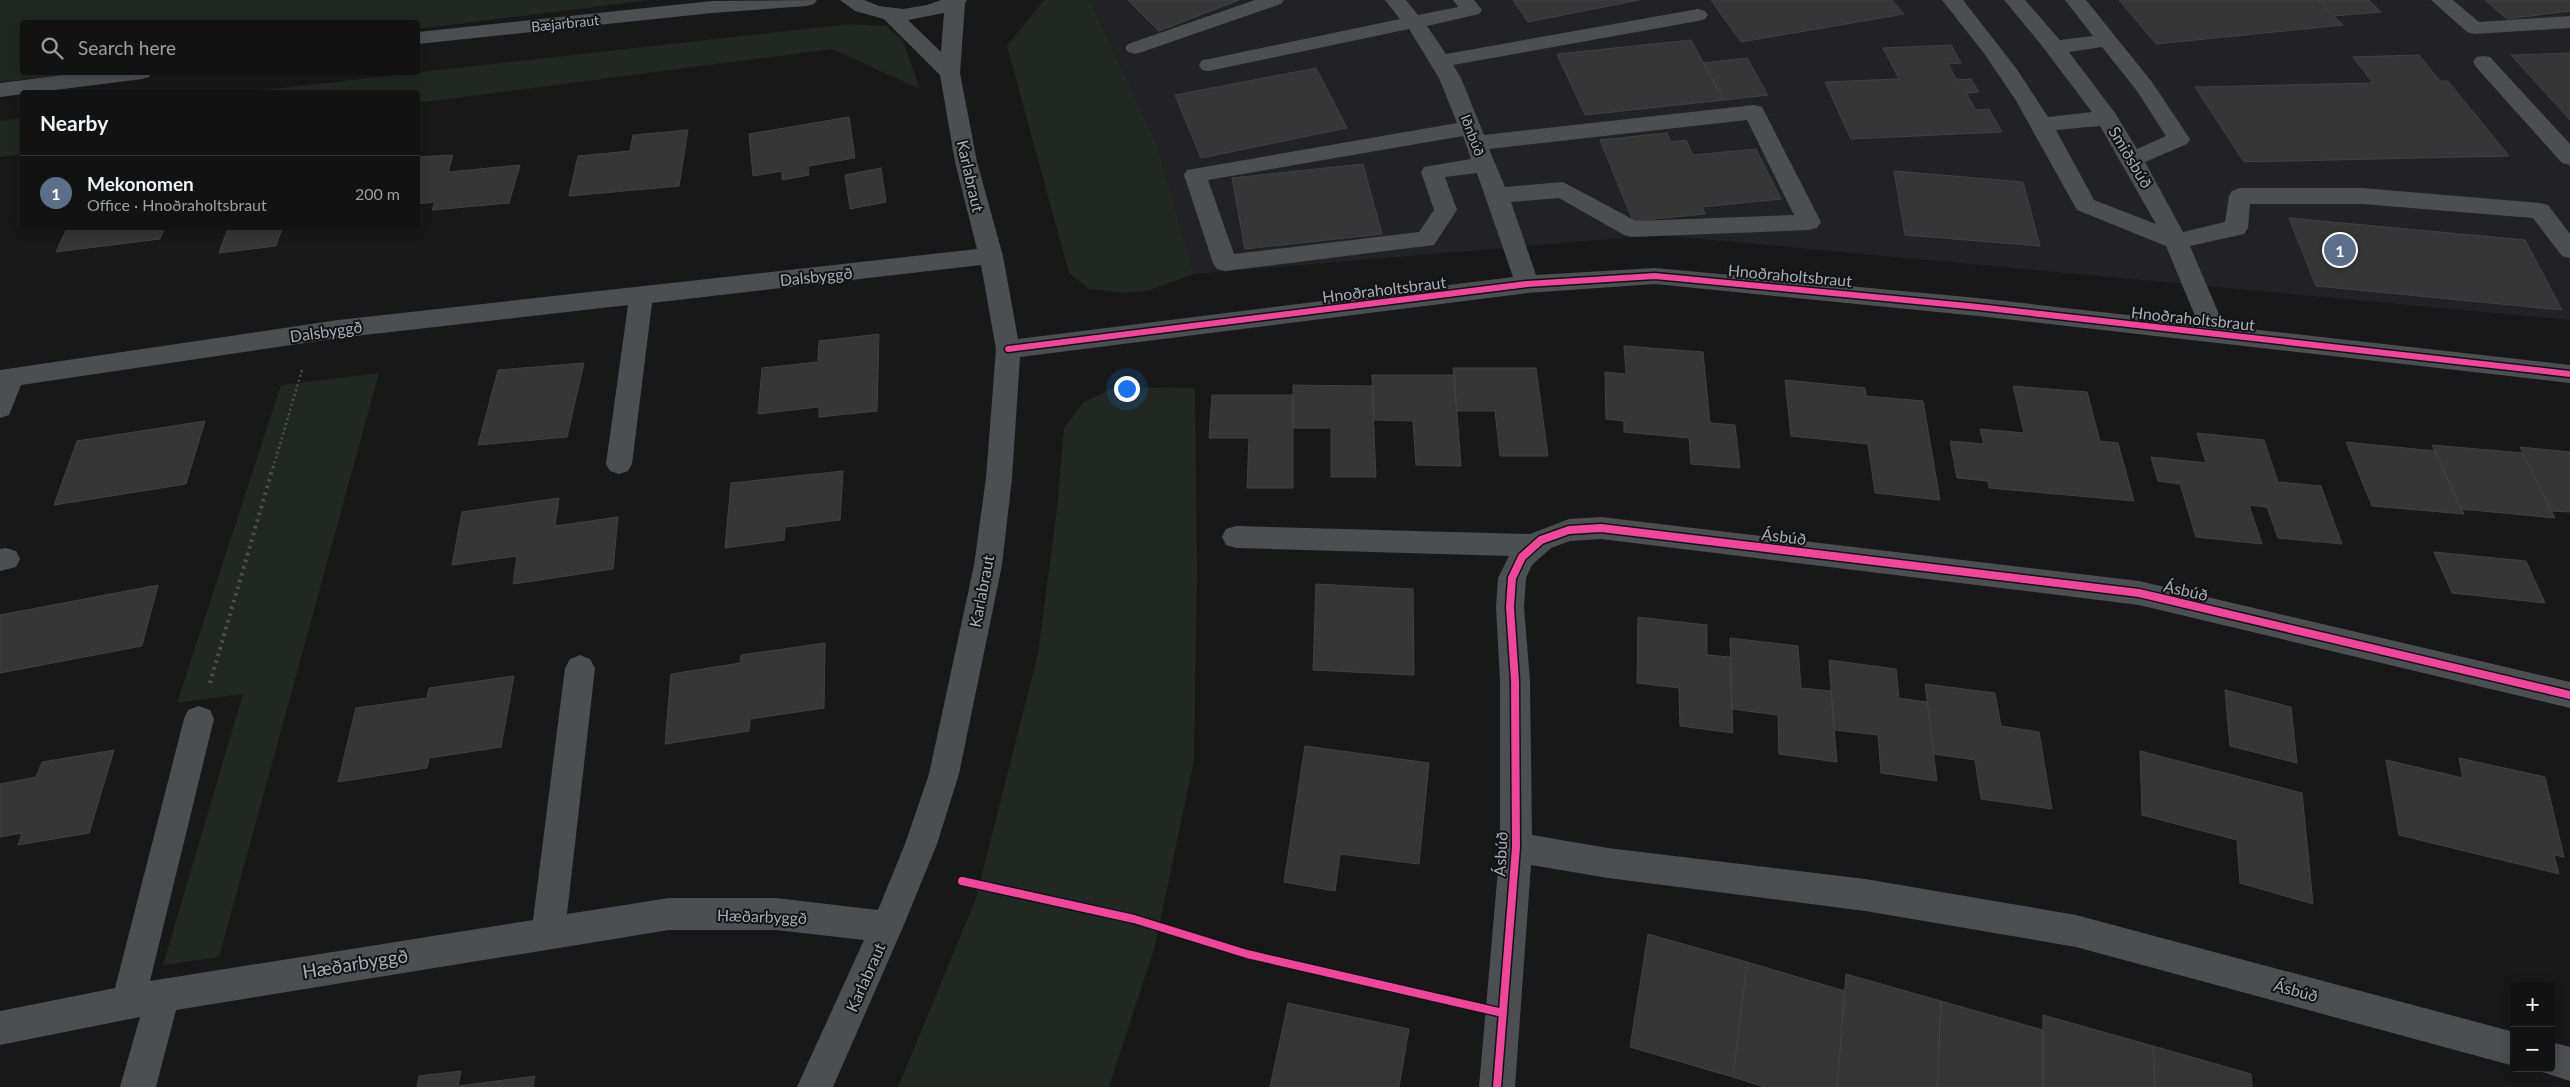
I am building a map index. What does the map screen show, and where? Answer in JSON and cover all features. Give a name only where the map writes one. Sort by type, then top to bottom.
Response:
[{"type":"street","name":"Bæjarbraut","points":[[712,7],[736,0]]},
{"type":"street","name":"Bæjarbraut","points":[[420,38],[712,7],[807,0]]},
{"type":"street","points":[[850,0],[858,6],[891,15],[929,11],[956,1]]},
{"type":"street","points":[[1135,48],[1274,0]]},
{"type":"street","name":"Iðnbúð","points":[[1395,0],[1441,61],[1473,135],[1527,284]]},
{"type":"street","points":[[1210,65],[1414,24],[1472,10],[1463,0]]},
{"type":"street","points":[[1954,0],[2010,74],[2043,124],[2085,205],[2177,241],[2236,228],[2240,196],[2362,196],[2540,210],[2570,250]]},
{"type":"street","name":"Smiðsbúð","points":[[2014,0],[2055,47],[2107,118],[2133,159],[2177,241],[2215,334]]},
{"type":"street","points":[[2075,0],[2109,40],[2145,88],[2179,139],[2133,159]]},
{"type":"street","points":[[2441,0],[2474,28],[2570,22]]},
{"type":"street","name":"Karlabraut","points":[[815,1087],[888,927],[920,844],[944,774],[988,565],[999,478],[1008,349],[991,256],[966,162],[950,73],[956,1]]},
{"type":"street","points":[[891,15],[950,73]]},
{"type":"street","points":[[1441,61],[1698,15]]},
{"type":"street","points":[[2055,47],[2109,40]]},
{"type":"street","points":[[2483,62],[2570,158]]},
{"type":"street","points":[[0,90],[118,75]]},
{"type":"street","points":[[1484,164],[1432,172],[1446,210],[1426,239],[1225,263],[1195,175],[1473,135],[1754,112],[1809,222],[1632,229],[1563,190],[1496,195]]},
{"type":"street","points":[[2043,124],[2107,118]]},
{"type":"street","name":"Dalsbyggð","points":[[0,408],[6,378],[312,333],[991,256]]},
{"type":"street","name":"Hnoðraholtsbraut","points":[[1008,349],[1527,284],[1656,276],[1978,307],[2570,374]]},
{"type":"street","points":[[619,464],[641,295]]},
{"type":"street","name":"Ásbúð","points":[[1497,1087],[1516,847],[1515,681],[1510,607],[1512,578],[1522,557],[1534,545],[1541,540],[1568,530],[1601,528],[2139,594],[2570,695]]},
{"type":"street","name":"Ásbúð","points":[[1236,537],[1534,545]]},
{"type":"street","points":[[548,933],[580,668]]},
{"type":"street","points":[[128,1002],[199,719]]},
{"type":"street","name":"Ásbúð","points":[[1516,847],[1608,863],[1865,895],[2076,931],[2510,1048]]},
{"type":"street","name":"Hæðarbyggð","points":[[0,1028],[163,995],[669,914],[776,914],[888,927]]},
{"type":"street","points":[[138,1087],[163,995]]},
{"type":"street","points":[[2555,1060],[2570,1064]]},
{"type":"path","points":[[199,719],[312,333]]},
{"type":"shaded area","points":[[0,0],[650,0],[420,29],[420,20],[20,20],[20,75],[61,75],[0,82]]},
{"type":"shaded area","points":[[1044,0],[1090,0],[1156,141],[1194,274],[1147,291],[1123,293],[1089,289],[1069,273],[1007,46]]},
{"type":"shaded area","points":[[1090,0],[2570,0],[2570,320],[1659,235],[1194,274],[1156,141]]},
{"type":"shaded area","points":[[849,24],[886,26],[903,41],[920,89],[832,49],[420,103],[420,90],[262,90],[395,75],[420,75],[420,72]]},
{"type":"shaded area","points":[[20,118],[20,154],[0,157],[0,121]]},
{"type":"shaded area","points":[[379,373],[219,957],[163,965],[243,694],[177,703],[281,385]]},
{"type":"shaded area","points":[[1115,387],[1195,388],[1197,571],[1194,760],[1155,946],[1109,1087],[898,1087],[975,901],[1038,654],[1057,509],[1064,428],[1083,403]]},
{"type":"building","points":[[1128,0],[1239,0],[1159,31]]},
{"type":"building","points":[[1513,0],[1639,0],[1528,22]]},
{"type":"building","points":[[1711,0],[1892,0],[1904,14],[1741,42]]},
{"type":"building","points":[[2119,0],[2318,0],[2343,25],[2156,44]]},
{"type":"building","points":[[2318,0],[2369,0],[2381,12],[2334,16]]},
{"type":"building","points":[[2485,0],[2570,0],[2570,11],[2507,19]]},
{"type":"building","points":[[1691,40],[1724,100],[1585,115],[1557,54]]},
{"type":"building","points":[[1951,45],[1961,63],[1948,64],[1957,80],[1971,79],[1979,92],[1966,93],[1976,110],[1989,109],[2002,132],[1851,139],[1825,82],[1899,79],[1883,48]]},
{"type":"building","points":[[2570,53],[2570,120],[2511,55]]},
{"type":"building","points":[[2419,55],[2440,81],[2448,81],[2509,156],[2244,162],[2195,87],[2373,83],[2353,57]]},
{"type":"building","points":[[1747,58],[1768,95],[1724,100],[1703,63]]},
{"type":"building","points":[[1316,68],[1347,128],[1201,158],[1175,95]]},
{"type":"building","points":[[849,117],[855,158],[808,166],[809,175],[782,180],[782,171],[753,176],[749,134]]},
{"type":"building","points":[[688,130],[679,186],[569,196],[578,156],[630,151],[633,135]]},
{"type":"building","points":[[1667,133],[1671,142],[1686,140],[1693,155],[1756,149],[1781,199],[1702,207],[1705,214],[1633,221],[1600,140]]},
{"type":"building","points":[[453,155],[448,172],[520,165],[509,203],[432,210],[435,202],[420,204],[420,157]]},
{"type":"building","points":[[1363,164],[1382,234],[1245,249],[1232,178]]},
{"type":"building","points":[[881,168],[886,202],[850,209],[845,175]]},
{"type":"building","points":[[1894,171],[2023,182],[2040,246],[1905,235]]},
{"type":"building","points":[[2289,218],[2525,240],[2562,310],[2316,286]]},
{"type":"building","points":[[66,230],[163,230],[160,239],[56,252]]},
{"type":"building","points":[[227,230],[281,230],[276,246],[219,253]]},
{"type":"building","points":[[879,334],[877,411],[819,417],[819,407],[758,414],[762,368],[818,362],[819,341]]},
{"type":"building","points":[[1624,346],[1703,352],[1710,423],[1735,425],[1740,468],[1691,464],[1689,438],[1624,432],[1624,421],[1606,419],[1605,372],[1626,374]]},
{"type":"building","points":[[584,363],[567,437],[478,445],[498,370]]},
{"type":"building","points":[[1453,368],[1536,368],[1548,456],[1500,456],[1495,411],[1457,411]]},
{"type":"building","points":[[1372,375],[1454,375],[1461,466],[1416,465],[1413,421],[1374,420]]},
{"type":"building","points":[[1785,380],[1865,388],[1866,396],[1923,401],[1940,500],[1875,493],[1868,444],[1791,436]]},
{"type":"building","points":[[1293,385],[1372,386],[1376,477],[1331,477],[1331,428],[1293,428]]},
{"type":"building","points":[[2013,386],[2087,392],[2100,441],[2118,443],[2134,501],[1989,488],[1988,481],[1957,478],[1950,441],[1984,444],[1980,429],[2024,433]]},
{"type":"building","points":[[1212,395],[1293,395],[1293,488],[1247,488],[1249,438],[1209,438]]},
{"type":"building","points":[[205,421],[186,484],[54,505],[77,441]]},
{"type":"building","points":[[2197,433],[2264,440],[2278,482],[2321,486],[2342,544],[2278,538],[2267,507],[2249,505],[2262,544],[2196,537],[2180,484],[2158,481],[2151,457],[2206,463]]},
{"type":"building","points":[[2346,442],[2435,451],[2464,514],[2372,506]]},
{"type":"building","points":[[2432,445],[2523,453],[2555,518],[2461,509]]},
{"type":"building","points":[[2520,447],[2570,452],[2570,512],[2551,511]]},
{"type":"building","points":[[843,471],[840,520],[785,527],[784,540],[725,548],[731,483]]},
{"type":"building","points":[[559,498],[555,526],[618,517],[613,569],[513,584],[517,556],[452,565],[462,512]]},
{"type":"building","points":[[2434,552],[2526,561],[2545,603],[2452,593]]},
{"type":"building","points":[[1316,584],[1413,589],[1414,675],[1313,670]]},
{"type":"building","points":[[158,585],[142,646],[0,673],[0,615]]},
{"type":"building","points":[[1638,617],[1707,625],[1707,655],[1730,657],[1733,733],[1680,726],[1679,688],[1637,683]]},
{"type":"building","points":[[1730,638],[1798,646],[1801,688],[1831,691],[1837,762],[1779,754],[1778,715],[1732,709]]},
{"type":"building","points":[[825,643],[824,708],[750,719],[749,731],[665,744],[671,674],[740,663],[741,655]]},
{"type":"building","points":[[1829,660],[1896,669],[1899,698],[1927,702],[1937,781],[1881,773],[1878,735],[1834,730]]},
{"type":"building","points":[[514,676],[501,747],[429,758],[427,768],[338,782],[356,708],[427,698],[429,688]]},
{"type":"building","points":[[1925,684],[1995,693],[2001,726],[2039,732],[2052,809],[1981,799],[1975,760],[1934,754]]},
{"type":"building","points":[[2225,690],[2291,707],[2297,763],[2230,746]]},
{"type":"building","points":[[1305,746],[1429,763],[1419,864],[1340,854],[1335,891],[1284,882]]},
{"type":"building","points":[[114,750],[89,833],[18,845],[22,833],[0,837],[0,784],[36,777],[42,762]]},
{"type":"building","points":[[2140,751],[2302,793],[2313,904],[2240,883],[2237,840],[2142,815]]},
{"type":"building","points":[[2459,758],[2545,777],[2564,857],[2554,855],[2559,874],[2399,835],[2386,760],[2463,778]]},
{"type":"building","points":[[1648,934],[1747,962],[1733,1077],[1630,1047]]},
{"type":"building","points":[[1747,962],[1845,991],[1837,1087],[1764,1087],[1733,1077]]},
{"type":"building","points":[[1846,974],[1941,1001],[1937,1087],[1837,1087]]},
{"type":"building","points":[[1941,1001],[2043,1030],[2043,1087],[1937,1087]]},
{"type":"building","points":[[1288,1003],[1409,1029],[1399,1087],[1270,1087]]},
{"type":"building","points":[[2043,1015],[2153,1046],[2155,1087],[2043,1087]]},
{"type":"building","points":[[2153,1046],[2251,1074],[2252,1087],[2155,1087]]},
{"type":"building","points":[[461,1071],[458,1086],[535,1076],[533,1087],[417,1087],[419,1076]]},
{"type":"cycle path","points":[[1008,349],[1527,284],[1655,276],[1978,307],[2570,374]]},
{"type":"cycle path","points":[[1497,1087],[1516,847],[1515,681],[1510,607],[1512,578],[1522,557],[1541,540],[1569,530],[1601,528],[2139,593],[2570,695]]},
{"type":"cycle path","points":[[962,881],[1134,919],[1247,954],[1503,1013]]},
{"type":"place","name":"Mekonomen","points":[[2340,250]]}]
